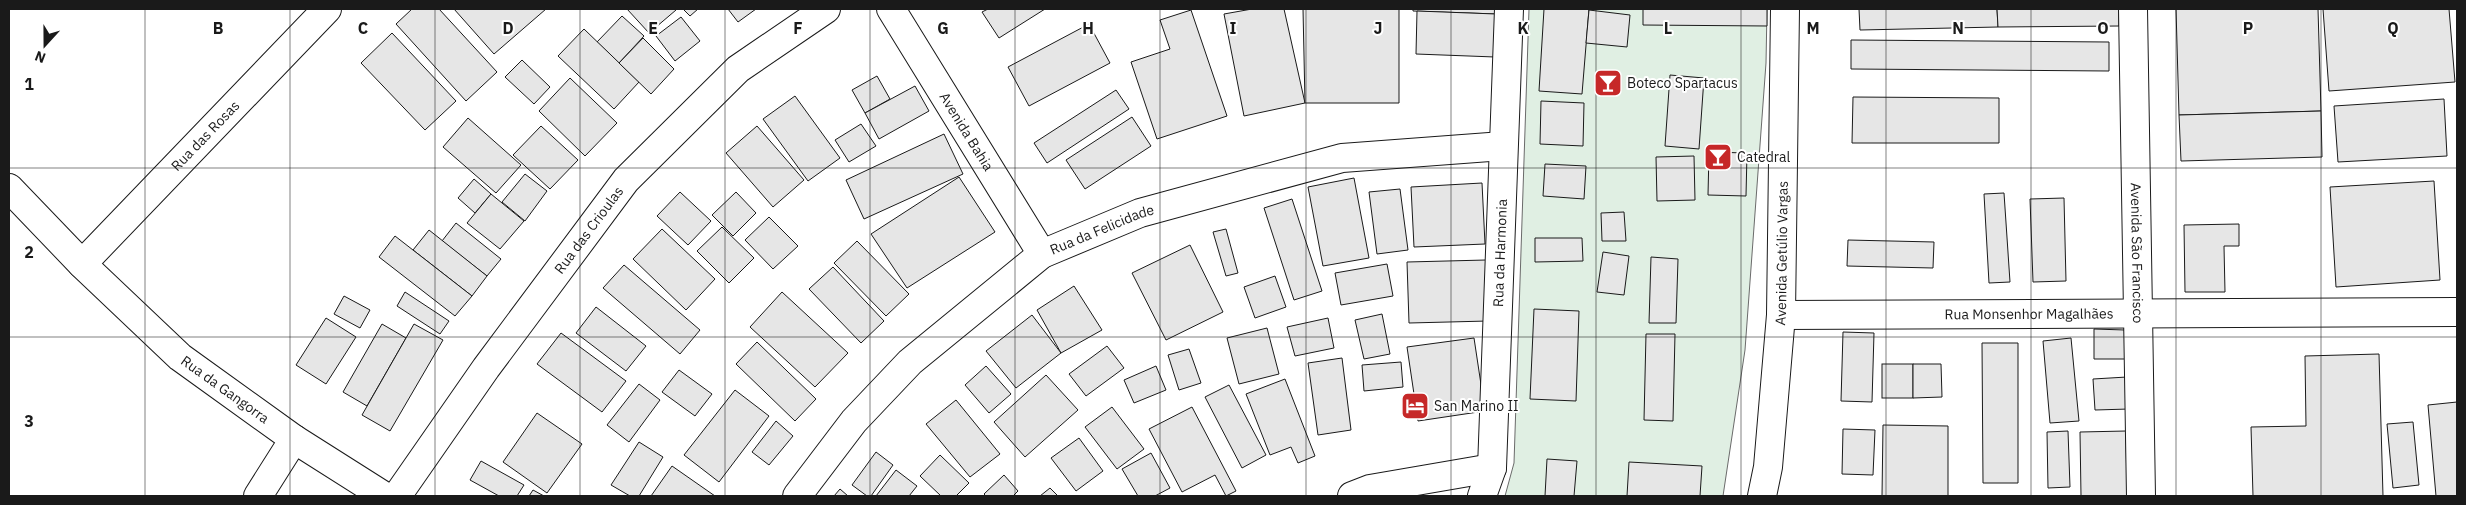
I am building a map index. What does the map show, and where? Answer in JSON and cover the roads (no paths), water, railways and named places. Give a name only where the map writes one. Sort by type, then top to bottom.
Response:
[{"type":"street","name":"Rua das Rosas","points":[[82,264],[327,9]]},
{"type":"street","name":"Rua das Crioulas","points":[[397,496],[486,368],[626,180],[738,69],[826,9]]},
{"type":"street","name":"Avenida Bahia","points":[[891,9],[1042,254]]},
{"type":"street","name":"Rua da Harmonia","points":[[1482,496],[1492,468],[1509,9]]},
{"type":"street","name":"Avenida Getúlio Vargas","points":[[1762,496],[1768,467],[1781,315],[1785,9]]},
{"type":"street","name":"Avenida São Francisco","points":[[2133,9],[2141,496]]},
{"type":"street","name":"Rua da Felicidade","points":[[797,496],[854,421],[910,362],[1042,254],[1140,213],[1342,158],[1503,146]]},
{"type":"street","name":"Rua da Gangorra","points":[[9,188],[82,264],[180,357],[294,440],[384,496]]},
{"type":"street","name":"Rua Monsenhor Magalhães","points":[[1781,315],[2138,315],[2457,312]]},
{"type":"street","points":[[258,496],[294,440]]},
{"type":"street","points":[[1352,496],[1370,488],[1492,468]]},
{"type":"place","name":"Boteco Spartacus","points":[[1608,83]]},
{"type":"place","name":"Catedral","points":[[1718,157]]},
{"type":"place","name":"San Marino II","points":[[1415,406]]}]
